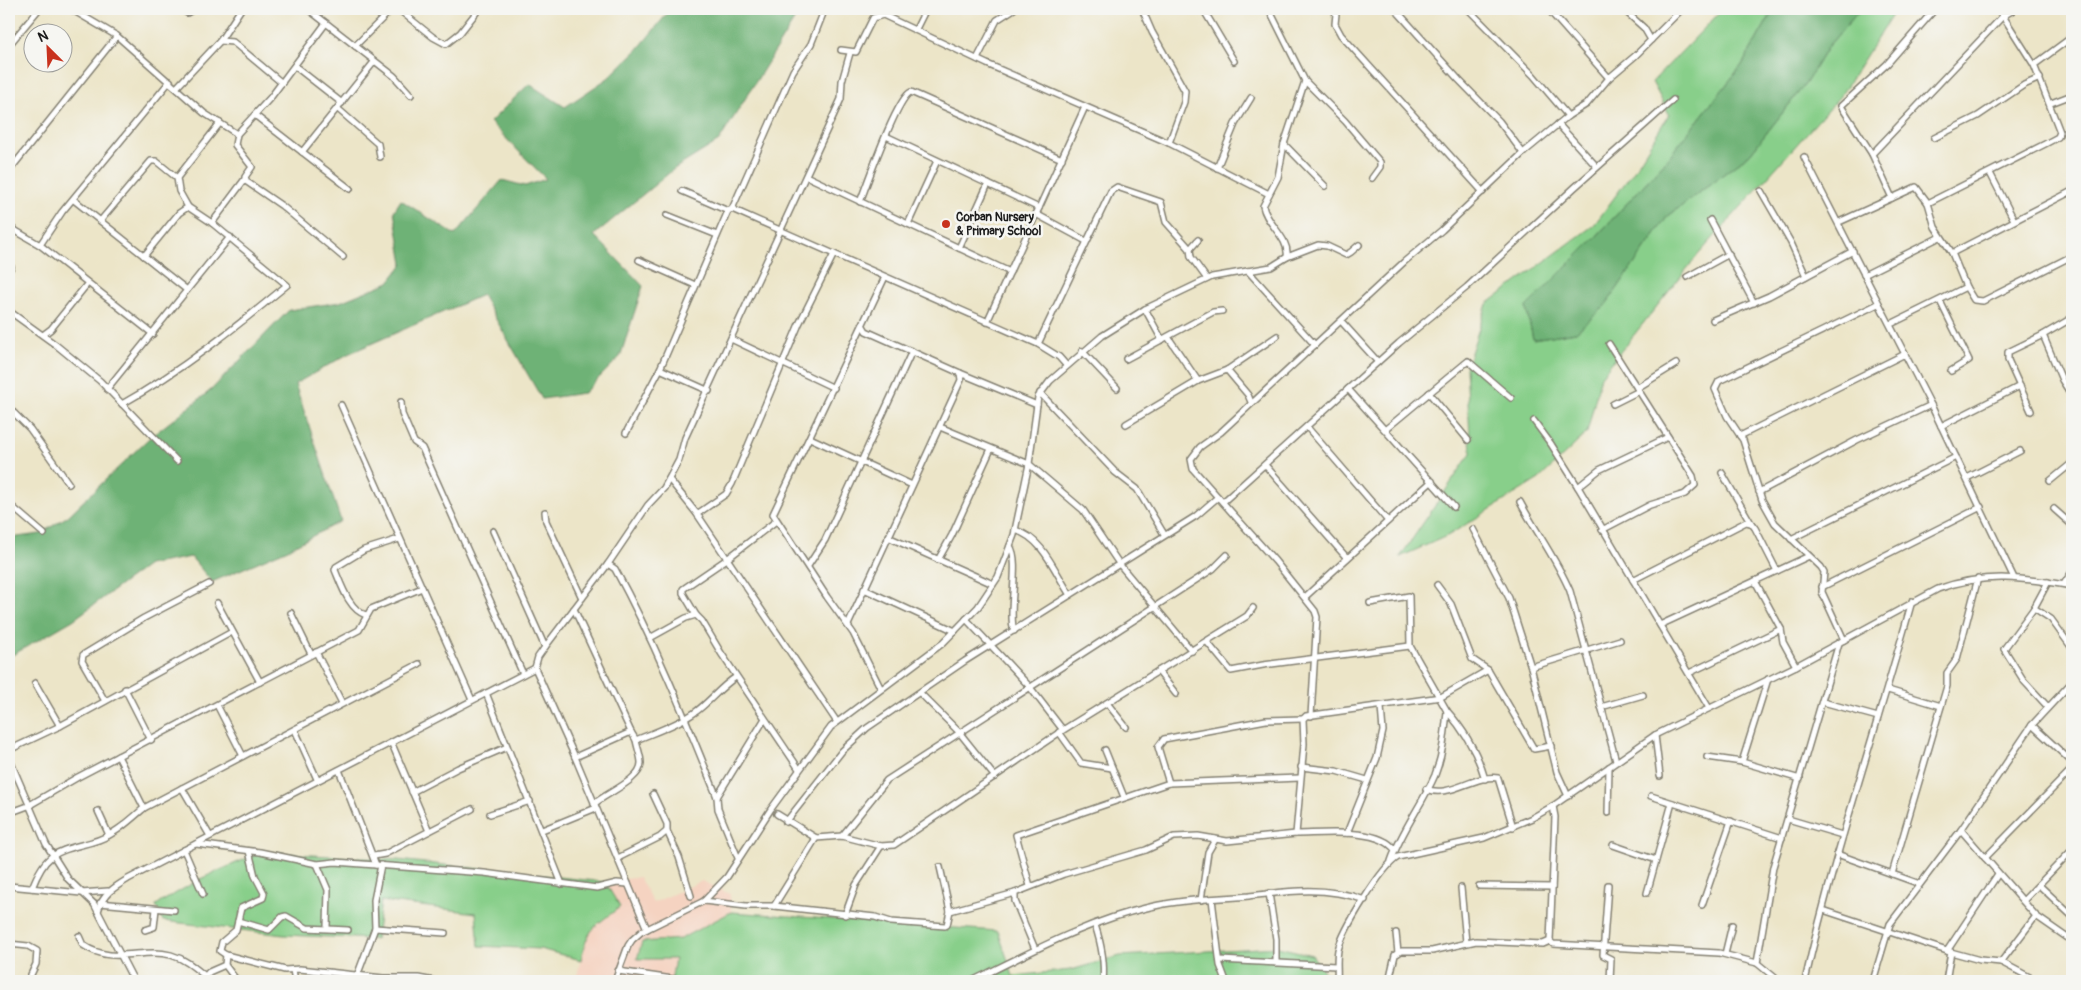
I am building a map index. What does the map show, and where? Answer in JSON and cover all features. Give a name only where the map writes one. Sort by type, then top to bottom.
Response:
[{"type":"street","points":[[9,45],[38,9]]},
{"type":"street","points":[[71,9],[117,36],[177,87],[204,113],[237,134]]},
{"type":"street","points":[[181,9],[187,12],[194,9]]},
{"type":"street","points":[[177,87],[220,41],[241,9]]},
{"type":"street","points":[[308,9],[394,76],[411,95]]},
{"type":"street","points":[[354,46],[392,9]]},
{"type":"street","points":[[398,9],[433,37],[446,44],[460,33],[479,9]]},
{"type":"street","points":[[916,29],[926,9]]},
{"type":"street","points":[[977,59],[997,20],[1014,9]]},
{"type":"street","points":[[1142,9],[1152,32],[1185,91],[1184,102],[1169,143]]},
{"type":"street","points":[[1203,9],[1234,61]]},
{"type":"street","points":[[1269,9],[1305,81],[1345,121],[1380,162],[1380,167],[1372,178]]},
{"type":"street","points":[[1333,9],[1336,14],[1335,24],[1341,35],[1483,192]]},
{"type":"street","points":[[1395,9],[1459,80],[1499,120],[1523,153]]},
{"type":"street","points":[[1468,9],[1533,75],[1568,116]]},
{"type":"street","points":[[1548,9],[1609,78]]},
{"type":"street","points":[[1623,9],[1644,28],[1651,40]]},
{"type":"street","points":[[1311,716],[1316,659],[1317,617],[1305,596],[1193,469],[1191,459],[1200,447],[1221,432],[1483,192],[1523,153],[1568,116],[1587,104],[1609,78],[1682,9]]},
{"type":"street","points":[[1892,198],[1872,154],[1841,106],[1887,64],[1935,9]]},
{"type":"street","points":[[1928,202],[1990,174],[2058,137],[2060,126],[2034,65],[1997,9]]},
{"type":"street","points":[[1872,154],[2003,16],[2015,9]]},
{"type":"street","points":[[626,432],[660,369],[717,235],[796,64],[811,44],[824,11]]},
{"type":"street","points":[[841,50],[850,53],[856,52],[870,22],[880,15],[916,29],[977,59],[1169,143],[1269,194]]},
{"type":"street","points":[[212,223],[252,167],[235,146],[237,134],[256,116],[296,67],[326,23]]},
{"type":"street","points":[[227,30],[233,42],[282,83]]},
{"type":"street","points":[[9,171],[117,36]]},
{"type":"street","points":[[2034,65],[2072,37]]},
{"type":"street","points":[[220,41],[233,42]]},
{"type":"street","points":[[9,886],[81,893],[109,890],[317,779],[392,744],[534,668],[538,657],[608,564],[648,505],[669,479],[679,460],[685,438],[709,391],[841,99],[842,81],[850,53]]},
{"type":"street","points":[[302,152],[374,62]]},
{"type":"street","points":[[296,67],[342,104]]},
{"type":"street","points":[[1934,138],[1978,116],[2024,85],[2040,78]]},
{"type":"street","points":[[40,245],[56,221],[170,81]]},
{"type":"street","points":[[1287,257],[1284,242],[1264,211],[1263,206],[1278,177],[1284,144],[1305,81]]},
{"type":"street","points":[[860,202],[886,136],[905,95],[915,93],[1062,159]]},
{"type":"street","points":[[2051,103],[2072,95]]},
{"type":"street","points":[[1217,168],[1235,124],[1251,98]]},
{"type":"street","points":[[1222,502],[1378,362],[1466,288],[1673,100]]},
{"type":"street","points":[[987,322],[1085,106]]},
{"type":"street","points":[[338,109],[378,144],[380,158]]},
{"type":"street","points":[[256,116],[350,189]]},
{"type":"street","points":[[177,178],[220,123]]},
{"type":"street","points":[[1558,124],[1597,167]]},
{"type":"street","points":[[886,136],[1039,208]]},
{"type":"street","points":[[1284,144],[1325,186]]},
{"type":"street","points":[[1804,156],[1931,405],[2014,578]]},
{"type":"street","points":[[101,220],[141,170],[151,161],[156,161],[177,178],[179,191],[188,207],[230,237],[287,285],[202,351],[122,404]]},
{"type":"street","points":[[908,224],[938,161]]},
{"type":"street","points":[[1990,174],[2014,220]]},
{"type":"street","points":[[806,176],[1010,272]]},
{"type":"street","points":[[245,179],[282,206],[343,257]]},
{"type":"street","points":[[959,248],[988,184]]},
{"type":"street","points":[[1038,344],[1086,240],[1111,191],[1117,187],[1161,202],[1166,222],[1190,248],[1191,257],[1207,279]]},
{"type":"street","points":[[1839,222],[1916,187],[1928,202],[1940,237],[1952,253],[1966,287],[1974,300],[1983,301],[2072,256]]},
{"type":"street","points":[[682,191],[782,231],[1038,344],[1059,357],[1066,365]]},
{"type":"street","points":[[1761,191],[1806,276]]},
{"type":"street","points":[[1952,253],[2072,192]]},
{"type":"street","points":[[74,200],[188,290]]},
{"type":"street","points":[[144,256],[179,213],[188,207]]},
{"type":"street","points":[[1036,214],[1086,240]]},
{"type":"street","points":[[667,215],[717,235]]},
{"type":"street","points":[[1710,220],[1754,303]]},
{"type":"street","points":[[9,227],[40,245],[153,334]]},
{"type":"street","points":[[107,389],[230,237]]},
{"type":"street","points":[[1864,275],[1940,237]]},
{"type":"street","points":[[1190,248],[1198,240]]},
{"type":"street","points":[[615,981],[628,946],[647,929],[704,901],[727,877],[738,858],[821,738],[837,722],[925,658],[966,619],[993,584],[1015,530],[1029,464],[1040,393],[1066,365],[1102,336],[1145,309],[1207,279],[1223,274],[1271,266],[1287,257],[1318,246],[1326,246],[1346,254],[1359,244]]},
{"type":"street","points":[[1713,320],[1754,303],[1853,251]]},
{"type":"street","points":[[697,514],[726,494],[732,484],[782,364],[834,254]]},
{"type":"street","points":[[1687,276],[1729,254]]},
{"type":"street","points":[[639,260],[695,285]]},
{"type":"street","points":[[1248,271],[1315,345]]},
{"type":"street","points":[[881,689],[861,646],[776,521],[774,512],[885,277]]},
{"type":"street","points":[[43,335],[52,329],[88,284]]},
{"type":"street","points":[[1890,324],[1966,287]]},
{"type":"street","points":[[1940,301],[1969,360],[1951,371]]},
{"type":"street","points":[[1757,964],[1773,867],[1841,641],[1822,587],[1824,572],[1775,523],[1759,492],[1754,470],[1740,436],[1716,393],[1716,385],[1878,304]]},
{"type":"street","points":[[1145,309],[1162,340]]},
{"type":"street","points":[[1126,359],[1216,310],[1222,311]]},
{"type":"street","points":[[9,311],[43,335],[107,389],[177,461]]},
{"type":"street","points":[[2031,411],[2008,360],[2008,352],[2072,318]]},
{"type":"street","points":[[1341,321],[1378,362]]},
{"type":"street","points":[[863,326],[866,330],[960,374],[1037,405]]},
{"type":"street","points":[[2043,335],[2062,380],[2071,391]]},
{"type":"street","points":[[1126,424],[1198,381],[1227,370],[1277,336]]},
{"type":"street","points":[[1168,337],[1198,381]]},
{"type":"street","points":[[731,339],[834,388]]},
{"type":"street","points":[[1602,530],[1650,505],[1685,494],[1695,485],[1693,476],[1609,344]]},
{"type":"street","points":[[808,566],[825,540],[912,351]]},
{"type":"street","points":[[1082,351],[1117,388]]},
{"type":"street","points":[[1740,436],[1905,354]]},
{"type":"street","points":[[1386,430],[1468,361],[1511,398]]},
{"type":"street","points":[[1613,404],[1676,364]]},
{"type":"street","points":[[660,369],[709,391]]},
{"type":"street","points":[[1227,370],[1252,402]]},
{"type":"street","points":[[848,625],[961,380],[960,374]]},
{"type":"street","points":[[1940,426],[2020,386]]},
{"type":"street","points":[[1348,389],[1454,507]]},
{"type":"street","points":[[1040,393],[1115,472],[1137,489],[1164,534]]},
{"type":"street","points":[[1429,393],[1468,440]]},
{"type":"street","points":[[401,402],[402,414],[414,442],[422,448],[523,674]]},
{"type":"street","points":[[340,405],[389,509],[399,539],[472,700]]},
{"type":"street","points":[[1759,492],[1857,440],[1931,405]]},
{"type":"street","points":[[9,408],[30,429],[69,484]]},
{"type":"street","points":[[1534,421],[1578,487],[1709,708]]},
{"type":"street","points":[[940,427],[1029,464],[1088,514],[1120,564],[1192,651]]},
{"type":"street","points":[[1307,427],[1388,521]]},
{"type":"street","points":[[1578,487],[1599,470],[1668,437]]},
{"type":"street","points":[[810,438],[912,485]]},
{"type":"street","points":[[938,560],[952,535],[991,449]]},
{"type":"street","points":[[1967,478],[2020,451]]},
{"type":"street","points":[[1791,539],[1956,457]]},
{"type":"street","points":[[2050,481],[2072,463]]},
{"type":"street","points":[[1265,465],[1347,558]]},
{"type":"street","points":[[1722,473],[1777,571]]},
{"type":"street","points":[[669,479],[697,514],[837,722]]},
{"type":"street","points":[[1305,596],[1432,481]]},
{"type":"street","points":[[786,822],[830,765],[867,728],[965,661],[1120,564],[1164,534],[1196,516],[1218,497]]},
{"type":"street","points":[[1520,502],[1538,535],[1560,567],[1570,591],[1616,761]]},
{"type":"street","points":[[9,504],[44,534]]},
{"type":"street","points":[[1822,587],[1981,507]]},
{"type":"street","points":[[2054,508],[2072,525]]},
{"type":"street","points":[[545,512],[546,521],[582,598]]},
{"type":"street","points":[[776,521],[727,559],[683,589],[683,593],[736,678],[799,769]]},
{"type":"street","points":[[1633,580],[1746,522],[1751,522]]},
{"type":"street","points":[[1473,529],[1510,598],[1531,666],[1561,786],[1568,796]]},
{"type":"street","points":[[1015,530],[1025,533],[1037,542],[1070,595]]},
{"type":"street","points":[[493,531],[545,647]]},
{"type":"street","points":[[888,537],[993,584]]},
{"type":"street","points":[[366,615],[361,613],[347,596],[335,570],[336,567],[364,550],[399,539]]},
{"type":"street","points":[[1010,546],[1013,551],[1014,584],[1011,622],[1014,631]]},
{"type":"street","points":[[842,836],[887,780],[1029,686],[1213,569],[1227,555]]},
{"type":"street","points":[[1660,625],[1809,556]]},
{"type":"street","points":[[608,564],[615,569],[650,638],[717,797],[718,809],[738,858]]},
{"type":"street","points":[[2064,584],[2072,572]]},
{"type":"street","points":[[1892,874],[1947,686],[1947,673],[1957,659],[1978,578]]},
{"type":"street","points":[[1338,981],[1336,966],[1338,950],[1344,934],[1381,873],[1391,862],[1398,858],[1484,838],[1513,827],[1553,806],[1655,735],[1796,666],[1912,601],[1947,586],[1978,578],[2014,578],[2072,586]]},
{"type":"street","points":[[1755,582],[1781,629],[1783,642],[1796,666]]},
{"type":"street","points":[[2048,582],[2034,608],[2004,649],[2004,652],[2024,681],[2048,707]]},
{"type":"street","points":[[105,700],[82,661],[83,655],[144,618],[210,584]]},
{"type":"street","points":[[1437,585],[1451,604],[1472,659],[1488,670],[1534,749],[1551,746]]},
{"type":"street","points":[[9,813],[359,630],[371,609],[422,588]]},
{"type":"street","points":[[864,589],[954,632]]},
{"type":"street","points":[[1370,603],[1409,596],[1410,646],[1441,697],[1447,711],[1455,719],[1474,752],[1485,779]]},
{"type":"street","points":[[1805,981],[1842,836],[1888,690],[1912,601]]},
{"type":"street","points":[[217,603],[260,682]]},
{"type":"street","points":[[777,814],[786,822],[816,838],[842,836],[881,846],[894,845],[907,838],[929,820],[1061,731],[1247,616],[1253,608]]},
{"type":"street","points":[[2034,608],[2051,619],[2072,648]]},
{"type":"street","points":[[542,830],[595,806],[604,795],[632,780],[640,769],[641,762],[636,740],[574,609]]},
{"type":"street","points":[[291,613],[342,703]]},
{"type":"street","points":[[650,638],[686,618],[696,615]]},
{"type":"street","points":[[966,619],[1029,686],[1061,731],[1081,764],[1112,768]]},
{"type":"street","points":[[1689,673],[1781,629]]},
{"type":"street","points":[[9,750],[60,726],[232,632]]},
{"type":"street","points":[[1531,666],[1559,656],[1587,651],[1620,640]]},
{"type":"street","points":[[1207,642],[1231,671],[1410,646]]},
{"type":"street","points":[[32,888],[39,868],[53,856],[109,835],[144,808],[419,664]]},
{"type":"street","points":[[534,668],[575,757],[647,929]]},
{"type":"street","points":[[1169,783],[1158,746],[1164,739],[1266,720],[1303,719],[1311,716],[1441,697],[1488,670]]},
{"type":"street","points":[[1158,671],[1176,694]]},
{"type":"street","points":[[636,740],[683,719],[710,701],[724,686],[736,678]]},
{"type":"street","points":[[1742,762],[1768,679]]},
{"type":"street","points":[[36,683],[60,726]]},
{"type":"street","points":[[1873,981],[1887,931],[1961,830],[2032,725],[2072,683]]},
{"type":"street","points":[[125,690],[151,740]]},
{"type":"street","points":[[1888,690],[1941,706]]},
{"type":"street","points":[[486,693],[562,884]]},
{"type":"street","points":[[920,693],[959,732],[995,777]]},
{"type":"street","points":[[1601,707],[1643,695]]},
{"type":"street","points":[[1823,702],[1878,717]]},
{"type":"street","points":[[1107,703],[1126,727]]},
{"type":"street","points":[[217,705],[243,756]]},
{"type":"street","points":[[1347,833],[1376,758],[1383,731],[1382,707]]},
{"type":"street","points":[[1391,862],[1443,751],[1447,711]]},
{"type":"street","points":[[1296,834],[1304,744],[1303,719]]},
{"type":"street","points":[[717,797],[764,720]]},
{"type":"street","points":[[2032,725],[2072,762]]},
{"type":"street","points":[[295,730],[317,779]]},
{"type":"street","points":[[575,757],[631,732]]},
{"type":"street","points":[[1655,735],[1660,776]]},
{"type":"street","points":[[392,744],[429,831]]},
{"type":"street","points":[[412,792],[458,768],[507,747]]},
{"type":"street","points":[[1105,750],[1124,797]]},
{"type":"street","points":[[118,756],[144,808]]},
{"type":"street","points":[[1707,757],[1742,762],[1800,779]]},
{"type":"street","points":[[9,758],[53,856],[68,879],[81,893],[90,899],[98,911],[134,981]]},
{"type":"street","points":[[1301,767],[1336,771],[1367,780]]},
{"type":"street","points":[[1608,813],[1609,767]]},
{"type":"street","points":[[1985,858],[2072,769]]},
{"type":"street","points":[[339,770],[379,865],[374,900],[375,928],[357,976]]},
{"type":"street","points":[[1030,886],[1016,835],[1169,783],[1300,778]]},
{"type":"street","points":[[1426,789],[1432,792],[1485,779],[1498,778],[1513,827]]},
{"type":"street","points":[[182,788],[210,836]]},
{"type":"street","points":[[653,794],[667,824],[667,831],[679,858],[691,896]]},
{"type":"street","points":[[1651,796],[1782,838]]},
{"type":"street","points":[[490,814],[530,802]]},
{"type":"street","points":[[1647,893],[1672,803]]},
{"type":"street","points":[[1550,941],[1555,817],[1553,806]]},
{"type":"street","points":[[374,856],[385,854],[472,809]]},
{"type":"street","points":[[98,811],[109,835]]},
{"type":"street","points":[[1788,819],[1842,836]]},
{"type":"street","points":[[1702,905],[1718,852],[1731,821]]},
{"type":"street","points":[[1961,830],[2036,916],[2072,942]]},
{"type":"street","points":[[618,858],[660,838],[667,831]]},
{"type":"street","points":[[950,911],[1015,893],[1030,886],[1146,850],[1174,837],[1198,836],[1215,840],[1296,834],[1347,833],[1386,840],[1395,850]]},
{"type":"street","points":[[774,906],[816,838]]},
{"type":"street","points":[[1202,900],[1208,852],[1215,840]]},
{"type":"street","points":[[194,844],[249,851],[317,864],[335,862],[484,873],[597,888],[617,883],[628,884]]},
{"type":"street","points":[[1613,845],[1656,860]]},
{"type":"street","points":[[845,915],[856,885],[881,846]]},
{"type":"street","points":[[184,850],[203,894]]},
{"type":"street","points":[[2023,901],[2072,850]]},
{"type":"street","points":[[249,851],[255,876],[264,893],[263,898],[259,901],[245,904],[238,915],[236,930],[220,947],[220,951],[226,955],[293,970],[434,981]]},
{"type":"street","points":[[1837,854],[1920,884]]},
{"type":"street","points":[[317,864],[328,890],[327,927]]},
{"type":"street","points":[[704,901],[746,906],[774,906],[945,926],[947,925],[950,911],[940,867]]},
{"type":"street","points":[[1946,981],[1949,952],[1998,874]]},
{"type":"street","points":[[2038,884],[2072,916]]},
{"type":"street","points":[[1479,886],[1552,887]]},
{"type":"street","points":[[1608,886],[1603,955],[1611,959],[1610,981]]},
{"type":"street","points":[[1461,888],[1466,942]]},
{"type":"street","points":[[98,911],[100,903],[109,890]]},
{"type":"street","points":[[972,981],[1034,949],[1095,925],[1152,906],[1269,893],[1322,890],[1343,892],[1365,900]]},
{"type":"street","points":[[1015,893],[1015,901],[1034,949]]},
{"type":"street","points":[[1269,893],[1276,939],[1276,963]]},
{"type":"street","points":[[1212,899],[1220,960],[1226,981]]},
{"type":"street","points":[[100,903],[174,910]]},
{"type":"street","points":[[145,930],[154,927],[156,908]]},
{"type":"street","points":[[1823,910],[1949,952],[1980,960],[2001,962],[2037,981]]},
{"type":"street","points":[[238,921],[269,930],[282,917],[286,916],[307,928],[327,927],[348,930]]},
{"type":"street","points":[[2001,962],[2036,916]]},
{"type":"street","points":[[1095,925],[1104,966],[1103,981]]},
{"type":"street","points":[[1725,954],[1732,926]]},
{"type":"street","points":[[375,928],[445,933]]},
{"type":"street","points":[[1388,981],[1393,959],[1398,953],[1396,933]]},
{"type":"street","points":[[80,936],[88,949],[121,957],[156,953],[171,955],[185,960],[204,976]]},
{"type":"street","points":[[1550,941],[1556,946],[1603,946],[1725,954],[1757,964],[1779,981]]},
{"type":"street","points":[[1398,953],[1432,951],[1466,942],[1543,944],[1550,941]]},
{"type":"street","points":[[9,944],[28,946],[37,950],[38,955],[28,981]]},
{"type":"street","points":[[226,955],[225,965],[237,981]]},
{"type":"street","points":[[1220,960],[1336,966]]},
{"type":"street","points":[[201,981],[204,976],[225,965]]},
{"type":"street","points":[[293,970],[295,981]]},
{"type":"street","points":[[618,971],[686,981]]},
{"type":"street","points":[[344,974],[349,981]]},
{"type":"street","points":[[1410,981],[1417,978],[1449,981]]},
{"type":"shaded area","points":[[639,877],[653,903],[702,881],[730,894],[731,912],[680,939],[642,942],[637,959],[675,959],[671,981],[576,981],[585,938],[595,926],[620,907],[605,882]]},
{"type":"green space","points":[[671,9],[801,9],[719,141],[674,169],[594,235],[643,286],[620,357],[584,393],[542,399],[482,295],[348,354],[295,384],[341,521],[288,549],[212,582],[191,557],[148,565],[73,620],[9,657],[9,538],[40,534],[68,516],[148,439],[211,390],[289,310],[340,302],[389,282],[403,264],[394,211],[401,200],[455,235],[502,180],[525,186],[546,179],[490,122],[529,84],[565,107],[608,78],[638,49]]},
{"type":"green space","points":[[1723,9],[1774,9],[1742,65],[1664,163],[1596,237],[1526,307],[1533,339],[1576,332],[1605,306],[1667,217],[1750,154],[1806,83],[1828,46],[1861,9],[1896,9],[1841,95],[1698,255],[1601,376],[1587,433],[1539,479],[1449,535],[1400,557],[1471,453],[1466,368],[1487,304],[1594,225],[1633,172],[1669,114],[1652,82]]},
{"type":"green space","points":[[1774,9],[1861,9],[1828,46],[1806,83],[1750,154],[1667,217],[1605,306],[1576,332],[1533,339],[1526,307],[1596,237],[1664,163],[1742,65]]},
{"type":"green space","points":[[261,852],[397,860],[605,882],[620,907],[598,924],[589,934],[581,960],[540,949],[479,946],[476,913],[381,901],[376,939],[284,935],[163,921],[156,905],[200,879]]},
{"type":"green space","points":[[731,912],[998,931],[1013,976],[1071,970],[1120,956],[1278,947],[1312,955],[1331,981],[671,981],[675,959],[637,959],[642,942],[680,939]]},
{"type":"place","name":"Corban Nursery & Primary School","points":[[946,224]]}]
